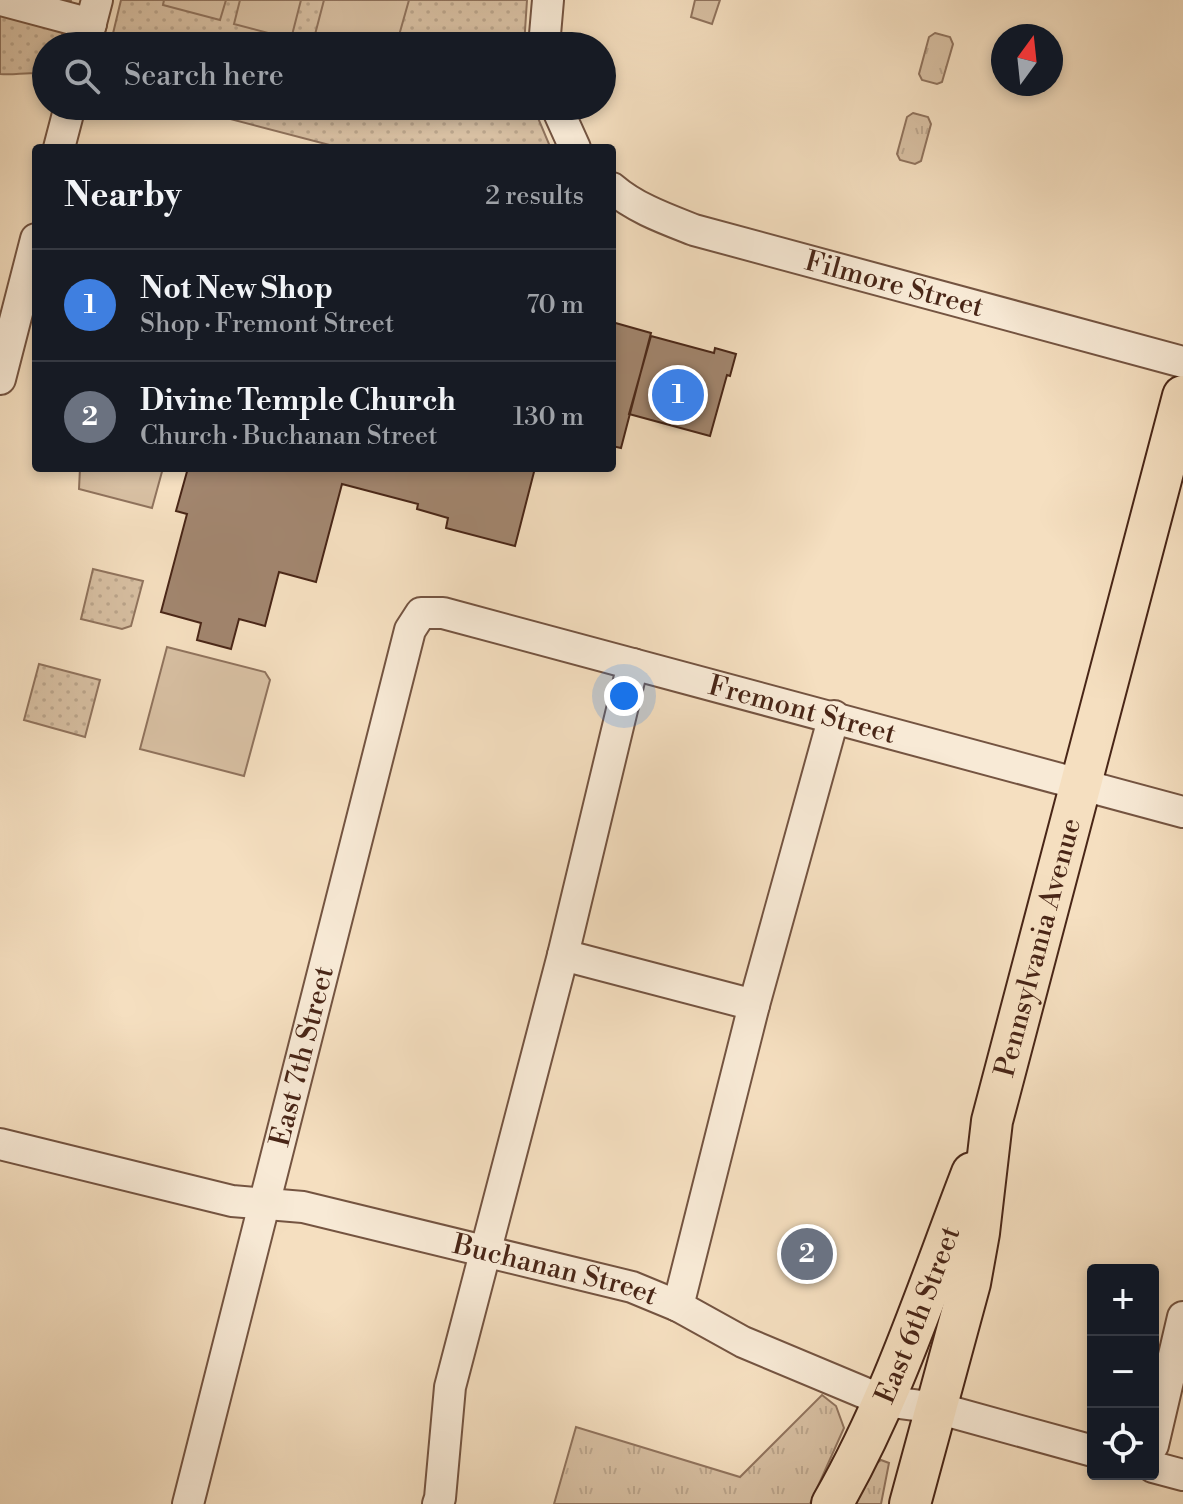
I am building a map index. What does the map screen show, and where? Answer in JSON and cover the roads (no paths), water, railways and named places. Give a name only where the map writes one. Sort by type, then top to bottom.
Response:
[{"type":"main road","name":"Pennsylvania Avenue","points":[[910,1504],[975,1258],[992,1121],[1183,396]]},
{"type":"main road","name":"East 6th Street","points":[[832,1504],[884,1401],[992,1121]]},
{"type":"street","points":[[1,0],[91,23]]},
{"type":"street","points":[[545,32],[548,0]]},
{"type":"street","points":[[60,144],[66,120]]},
{"type":"street","points":[[562,120],[573,144]]},
{"type":"street","name":"Filmore Street","points":[[616,192],[661,217],[694,230],[1183,362]]},
{"type":"street","points":[[0,379],[32,255]]},
{"type":"street","name":"Fremont Street","points":[[421,613],[443,613],[1183,812]]},
{"type":"street","name":"East 7th Street","points":[[188,1504],[410,630],[421,613]]},
{"type":"street","points":[[438,1504],[450,1387],[563,955],[633,664]]},
{"type":"street","points":[[678,1306],[754,1005],[834,716]]},
{"type":"street","points":[[563,955],[754,1005]]},
{"type":"street","name":"Buchanan Street","points":[[0,1144],[232,1201],[303,1207],[632,1287],[678,1306],[743,1342],[884,1401],[937,1408],[1087,1449]]},
{"type":"street","points":[[1159,1419],[1183,1317]]},
{"type":"street","points":[[1159,1469],[1183,1475]]},
{"type":"place","name":"Not New Shop","points":[[678,395]]},
{"type":"place","name":"Divine Temple Church","points":[[807,1254]]}]
